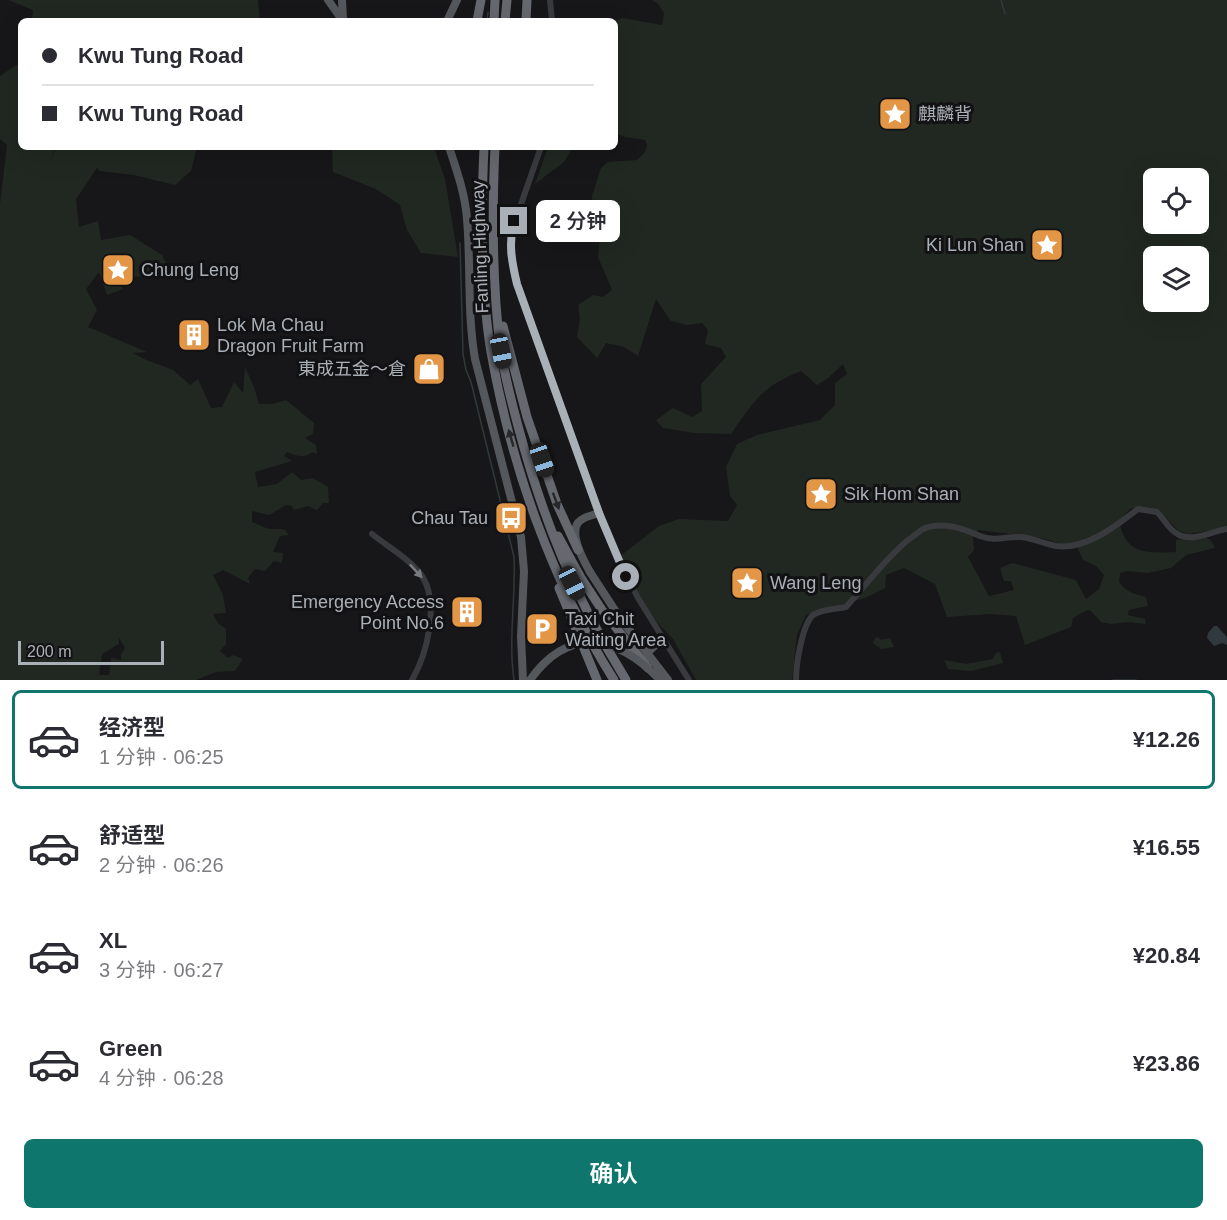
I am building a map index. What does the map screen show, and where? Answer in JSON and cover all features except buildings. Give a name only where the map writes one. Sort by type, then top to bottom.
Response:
[{"type":"highway","points":[[478,18],[481,0]]},
{"type":"highway","points":[[494,18],[495,0]]},
{"type":"highway","points":[[505,18],[507,0]]},
{"type":"highway","points":[[526,18],[527,0]]},
{"type":"highway","name":"Fanling Highway","points":[[484,150],[483,266],[491,349],[506,422],[528,495],[568,595],[614,680]]},
{"type":"highway","name":"Fanling Highway","points":[[495,150],[492,229],[500,347],[508,386],[525,454],[567,573],[626,680]]},
{"type":"highway","points":[[497,310],[527,417],[557,504],[578,550]]},
{"type":"highway","points":[[528,495],[545,552],[597,680]]},
{"type":"highway","points":[[541,502],[581,579],[602,610],[649,668]]},
{"type":"highway","points":[[583,647],[589,680]]},
{"type":"main road","points":[[328,0],[341,18]]},
{"type":"main road","points":[[342,0],[343,18]]},
{"type":"main road","points":[[448,18],[457,0]]},
{"type":"main road","points":[[450,150],[467,218],[473,352],[521,537],[524,571],[521,645],[523,680]]},
{"type":"main road","points":[[599,513],[581,520],[576,526],[578,550],[627,628],[668,680]]},
{"type":"main road","points":[[656,680],[649,668],[647,656],[649,651],[663,638]]},
{"type":"main road","points":[[530,680],[555,654],[576,645],[590,643],[615,646],[626,652],[660,680]]},
{"type":"street","points":[[550,0],[552,18]]},
{"type":"street","points":[[539,150],[512,230],[512,261],[517,284],[599,513],[626,577],[689,680]]},
{"type":"street","points":[[796,680],[805,627],[814,615],[830,609],[846,607],[888,557],[921,530],[936,525],[964,528],[981,536],[999,540],[1012,536],[1027,537],[1058,546],[1091,540],[1138,509],[1157,512],[1175,533],[1184,536],[1197,537],[1227,529]]},
{"type":"street","points":[[372,534],[416,569],[428,589],[430,608],[428,639],[422,660],[412,680]]},
{"type":"shaded area","points":[[8,0],[258,0],[260,18],[32,18],[33,10]]},
{"type":"shaded area","points":[[652,0],[1227,0],[1227,528],[1189,534],[1179,531],[1167,519],[1148,509],[1131,508],[1119,521],[1127,540],[1139,550],[1176,552],[1176,540],[1199,537],[1208,539],[1215,548],[1186,555],[1171,568],[1148,573],[1127,571],[1120,573],[1119,582],[1124,588],[1146,597],[1148,606],[1129,610],[1128,615],[1145,619],[1146,624],[1101,622],[1091,611],[1087,610],[1073,618],[1071,627],[1025,645],[1016,616],[991,614],[947,617],[935,584],[904,568],[886,575],[885,588],[865,598],[806,615],[797,635],[792,680],[696,680],[673,639],[656,621],[629,581],[619,557],[659,526],[679,519],[728,521],[737,505],[730,496],[726,467],[737,444],[757,435],[820,420],[835,405],[835,383],[847,374],[843,364],[817,385],[801,371],[777,383],[760,396],[731,434],[695,433],[663,428],[656,420],[673,408],[692,417],[702,411],[701,384],[726,357],[721,348],[705,344],[708,330],[702,323],[687,325],[671,321],[656,299],[638,356],[624,347],[606,343],[597,358],[577,337],[580,319],[578,305],[593,295],[603,297],[612,290],[598,257],[600,237],[591,213],[592,196],[601,168],[608,162],[637,160],[645,152],[647,145],[645,140],[618,134],[618,20],[623,18],[662,25],[664,13]],"holes":[[[978,530],[1042,538],[1062,544],[1075,542],[1083,560],[1096,566],[1104,575],[1099,589],[1086,599],[1076,580],[1012,563],[1000,568],[1004,581],[1011,581],[1014,590],[989,596],[968,557],[974,550],[973,536]]]},
{"type":"shaded area","points":[[18,64],[18,144],[15,144],[18,144],[18,150],[54,150],[50,162],[55,150],[196,150],[191,171],[175,185],[134,175],[99,171],[97,168],[76,199],[79,227],[98,221],[101,240],[130,235],[162,255],[172,275],[130,277],[130,261],[113,259],[123,289],[107,295],[99,272],[86,289],[97,310],[88,327],[147,352],[133,353],[173,370],[190,385],[198,379],[211,408],[222,407],[234,382],[243,393],[245,367],[259,404],[272,404],[286,400],[314,423],[313,434],[305,438],[316,445],[317,454],[312,452],[306,456],[300,456],[287,452],[284,456],[292,461],[255,472],[258,487],[277,484],[292,472],[301,480],[313,478],[328,487],[329,503],[323,503],[317,510],[308,506],[294,510],[292,506],[286,505],[269,515],[252,511],[252,522],[270,529],[284,529],[289,535],[280,536],[273,552],[283,553],[282,563],[274,561],[265,571],[255,569],[248,578],[250,584],[223,570],[213,575],[223,595],[226,613],[213,614],[218,623],[226,629],[226,644],[220,651],[228,658],[233,655],[243,659],[235,671],[216,672],[196,680],[0,680],[0,204],[7,145],[0,139],[0,76]],"holes":[[[119,638],[125,648],[121,654],[121,660],[111,658],[109,675],[99,675],[102,654],[119,644]]]},
{"type":"shaded area","points":[[332,150],[435,150],[445,179],[458,257],[421,253],[407,230],[400,205],[376,189],[333,172]]},
{"type":"shaded area","points":[[547,150],[571,150],[564,162],[535,184]]},
{"type":"shaded area","points":[[1214,626],[1217,626],[1227,637],[1227,645],[1222,643],[1214,646],[1207,638]]},
{"type":"shaded area","points":[[878,637],[881,640],[890,638],[894,647],[881,649],[873,643]]},
{"type":"shaded area","points":[[1000,652],[1003,663],[971,671],[948,669],[944,660],[966,664],[993,659],[996,653]]},
{"type":"waterway","points":[[1001,0],[1005,14]]},
{"type":"waterway","points":[[487,18],[488,12]]},
{"type":"waterway","points":[[460,243],[463,354],[514,557],[512,649],[514,680]]},
{"type":"waterway","points":[[1113,680],[1136,680]]},
{"type":"place","name":"麒麟背","points":[[895,114]]},
{"type":"place","name":"Ki Lun Shan","points":[[1047,245]]},
{"type":"place","name":"Chung Leng","points":[[118,270]]},
{"type":"place","name":"Lok Ma Chau Dragon Fruit Farm","points":[[194,335]]},
{"type":"place","name":"東成五金～倉","points":[[429,369]]},
{"type":"place","name":"Sik Hom Shan","points":[[821,494]]},
{"type":"place","name":"Chau Tau","points":[[511,518]]},
{"type":"place","name":"Wang Leng","points":[[747,583]]},
{"type":"place","name":"Emergency Access Point No.6","points":[[467,612]]},
{"type":"place","name":"Taxi Chit Waiting Area","points":[[542,629]]},
{"type":"route","points":[[514,221],[510,239],[510,254],[517,284],[599,513],[626,577]]}]
